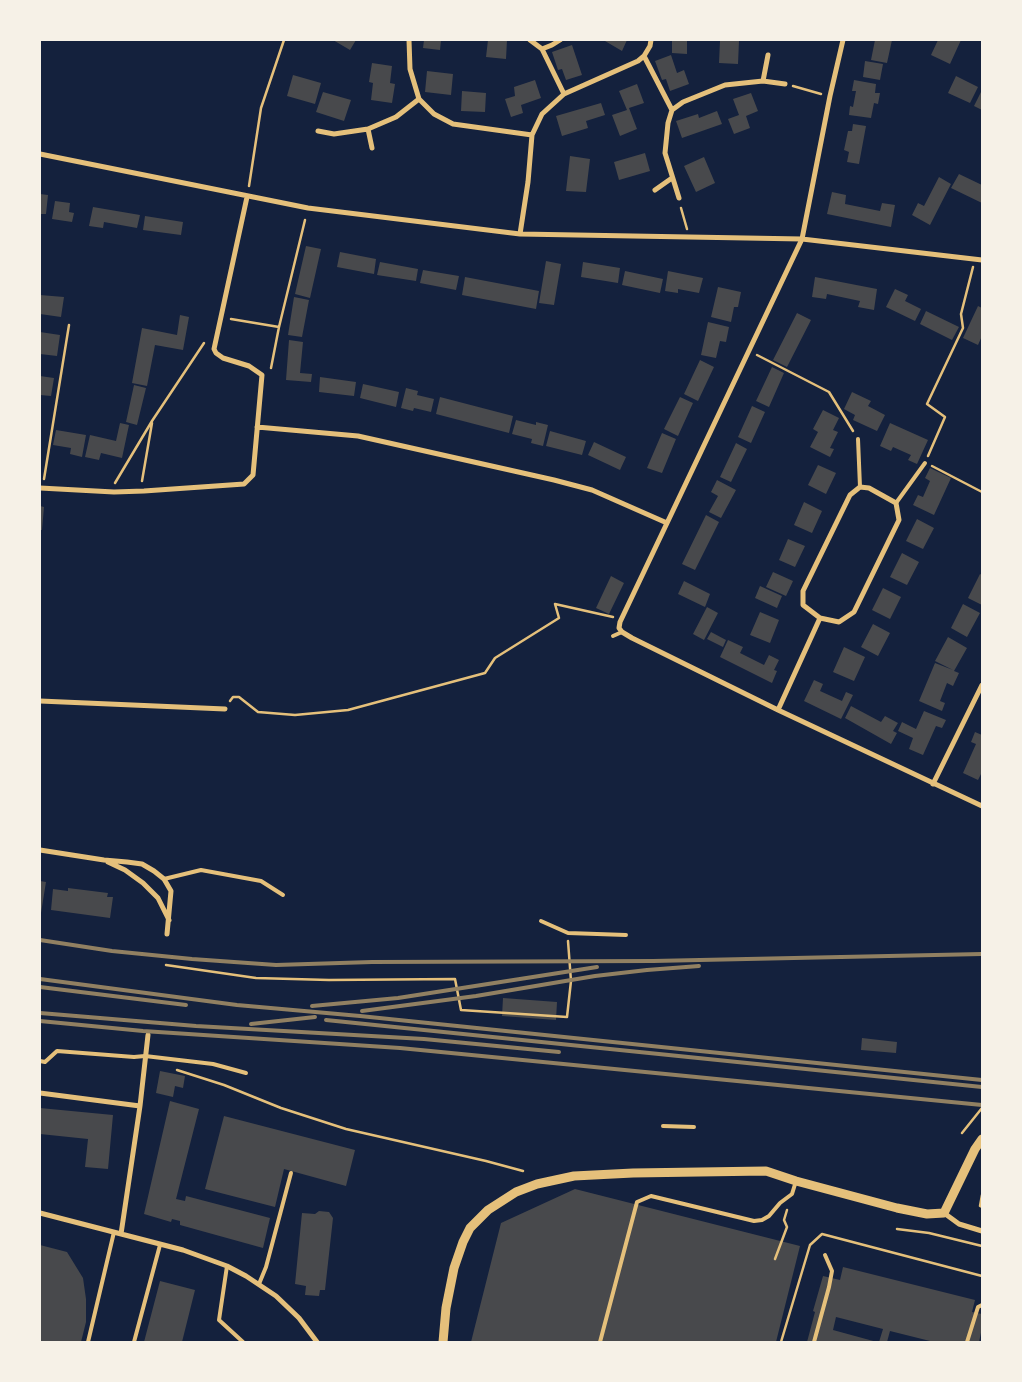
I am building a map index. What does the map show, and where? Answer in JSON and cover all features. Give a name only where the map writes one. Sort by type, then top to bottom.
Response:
[{"type":"street","points":[[408,40],[410,69],[419,99],[434,114],[453,124],[532,135]]},
{"type":"street","points":[[530,40],[542,49],[564,94]]},
{"type":"street","points":[[542,49],[552,46],[560,40]]},
{"type":"street","points":[[520,234],[528,182],[532,135],[542,114],[564,94],[638,61],[644,56],[651,40]]},
{"type":"street","points":[[843,40],[802,239],[620,622],[619,628],[632,638],[778,710],[982,806]]},
{"type":"street","points":[[763,80],[768,55]]},
{"type":"street","points":[[644,56],[672,110]]},
{"type":"street","points":[[679,198],[665,153],[668,123],[672,110],[683,102],[725,85],[763,80],[785,84]]},
{"type":"street","points":[[318,131],[334,134],[368,129],[396,117],[419,99]]},
{"type":"street","points":[[368,129],[372,148]]},
{"type":"street","points":[[40,154],[308,208],[520,234],[802,239],[982,260]]},
{"type":"street","points":[[655,190],[672,178]]},
{"type":"street","points":[[41,488],[114,492],[244,484],[252,475],[262,376],[248,366],[223,358],[214,349],[247,197]]},
{"type":"street","points":[[257,427],[358,436],[517,472],[592,490],[667,523]]},
{"type":"street","points":[[860,487],[869,488],[896,503],[899,520],[854,612],[839,622],[820,618],[803,605],[803,591],[850,495],[860,487]]},
{"type":"street","points":[[778,710],[820,618]]},
{"type":"street","points":[[933,784],[982,685]]},
{"type":"street","points":[[40,701],[225,709]]},
{"type":"street","points":[[40,850],[142,864],[154,871],[164,879],[171,891],[167,934]]},
{"type":"street","points":[[104,860],[125,870],[143,883],[158,898],[169,920]]},
{"type":"street","points":[[121,1234],[140,1106],[148,1035]]},
{"type":"street","points":[[40,1093],[140,1106]]},
{"type":"street","points":[[944,1213],[980,1141]]},
{"type":"street","points":[[443,1342],[446,1308],[454,1268],[470,1228],[488,1210],[516,1192],[537,1184],[574,1176],[766,1171],[897,1208],[928,1214],[944,1213],[959,1224],[982,1231]]},
{"type":"street","points":[[40,1213],[183,1250],[227,1266],[276,1296],[300,1318],[318,1342]]},
{"type":"lane","points":[[858,439],[860,487]]},
{"type":"lane","points":[[896,503],[925,463]]},
{"type":"lane","points":[[613,636],[622,632]]},
{"type":"lane","points":[[164,879],[201,870],[261,881],[283,895]]},
{"type":"lane","points":[[541,921],[568,933],[626,935]]},
{"type":"lane","points":[[40,1062],[45,1062],[57,1051],[134,1057],[164,1057],[213,1064],[246,1074]]},
{"type":"lane","points":[[662,1126],[694,1127]]},
{"type":"lane","points":[[259,1284],[266,1267],[292,1173]]},
{"type":"lane","points":[[600,1342],[638,1202],[651,1196],[754,1221],[762,1220],[769,1216],[780,1203],[792,1194],[796,1181]]},
{"type":"lane","points":[[88,1342],[114,1232]]},
{"type":"lane","points":[[134,1342],[160,1245]]},
{"type":"lane","points":[[814,1342],[830,1287],[832,1271],[825,1255]]},
{"type":"lane","points":[[227,1266],[219,1320],[243,1342]]},
{"type":"lane","points":[[967,1342],[978,1307],[982,1305]]},
{"type":"path","points":[[249,186],[262,108],[284,40]]},
{"type":"path","points":[[785,84],[830,96]]},
{"type":"path","points":[[679,198],[689,238]]},
{"type":"path","points":[[272,368],[279,327],[305,220]]},
{"type":"path","points":[[975,259],[961,314],[963,328],[926,404],[945,417],[925,463],[982,492]]},
{"type":"path","points":[[222,317],[279,327]]},
{"type":"path","points":[[41,488],[69,325]]},
{"type":"path","points":[[114,484],[152,421],[206,341]]},
{"type":"path","points":[[749,351],[830,392],[858,439]]},
{"type":"path","points":[[142,481],[152,421]]},
{"type":"path","points":[[225,709],[233,697],[239,697],[258,712],[295,715],[348,710],[485,673],[495,658],[559,618],[555,604],[612,616],[620,622]]},
{"type":"path","points":[[166,965],[256,978],[338,980],[455,979],[461,1010],[567,1017],[571,981],[568,933]]},
{"type":"path","points":[[164,1057],[165,1066],[224,1085],[281,1108],[330,1124],[523,1171]]},
{"type":"path","points":[[962,1133],[982,1108]]},
{"type":"path","points":[[982,1195],[980,1206],[982,1206]]},
{"type":"path","points":[[774,1259],[787,1227],[784,1220],[789,1203]]},
{"type":"path","points":[[897,1229],[929,1233],[982,1246]]},
{"type":"path","points":[[781,1342],[810,1245],[822,1234],[982,1276]]},
{"type":"building","points":[[333,40],[356,40],[350,50]]},
{"type":"building","points":[[424,40],[441,40],[440,50],[423,48]]},
{"type":"building","points":[[488,40],[507,40],[506,59],[486,57]]},
{"type":"building","points":[[606,40],[627,40],[622,51]]},
{"type":"building","points":[[672,40],[687,40],[687,54],[672,53]]},
{"type":"building","points":[[875,40],[892,40],[887,63],[871,60]]},
{"type":"building","points":[[938,40],[961,40],[950,64],[931,55]]},
{"type":"building","points":[[720,41],[739,41],[738,64],[719,63]]},
{"type":"building","points":[[572,45],[582,75],[566,80],[562,69],[558,70],[552,52]]},
{"type":"building","points":[[671,55],[677,73],[684,70],[689,84],[670,91],[666,79],[662,80],[655,61]]},
{"type":"building","points":[[865,61],[883,64],[880,80],[863,77]]},
{"type":"building","points":[[372,63],[392,66],[390,83],[395,84],[392,103],[371,100],[373,83],[369,82]]},
{"type":"building","points":[[427,71],[453,74],[451,95],[425,92]]},
{"type":"building","points":[[293,75],[321,83],[315,104],[287,96]]},
{"type":"building","points":[[956,76],[978,87],[970,103],[948,93]]},
{"type":"building","points":[[535,80],[541,98],[521,105],[523,113],[511,117],[505,99],[515,96],[514,87]]},
{"type":"building","points":[[854,80],[876,84],[875,93],[880,93],[878,104],[874,103],[871,118],[849,115],[850,106],[853,107],[856,91],[852,91]]},
{"type":"building","points":[[637,84],[644,103],[629,108],[637,129],[620,136],[612,115],[627,110],[619,91]]},
{"type":"building","points":[[982,90],[982,110],[974,106]]},
{"type":"building","points":[[462,91],[486,93],[485,112],[461,111]]},
{"type":"building","points":[[323,92],[351,100],[344,121],[316,112]]},
{"type":"building","points":[[751,93],[758,111],[746,116],[750,128],[734,134],[728,119],[739,115],[733,99]]},
{"type":"building","points":[[601,103],[605,115],[586,121],[588,128],[562,136],[556,116]]},
{"type":"building","points":[[717,111],[722,124],[682,138],[676,121],[698,114],[699,118]]},
{"type":"building","points":[[853,124],[866,126],[859,164],[847,162],[849,152],[844,150],[848,131],[852,131]]},
{"type":"building","points":[[645,153],[650,171],[619,180],[614,162]]},
{"type":"building","points":[[570,156],[590,159],[586,192],[566,191]]},
{"type":"building","points":[[704,157],[715,183],[696,192],[684,166]]},
{"type":"building","points":[[959,174],[982,185],[982,203],[951,188]]},
{"type":"building","points":[[939,177],[951,184],[930,225],[912,215],[918,203],[924,206]]},
{"type":"building","points":[[832,192],[846,195],[845,204],[880,211],[882,203],[895,205],[891,227],[827,214]]},
{"type":"building","points":[[40,194],[48,195],[46,214],[40,214]]},
{"type":"building","points":[[55,201],[70,203],[69,212],[74,213],[72,222],[52,219]]},
{"type":"building","points":[[93,207],[140,215],[137,228],[104,222],[103,228],[89,226]]},
{"type":"building","points":[[145,216],[183,222],[181,235],[143,230]]},
{"type":"building","points":[[306,246],[321,249],[310,298],[295,294]]},
{"type":"building","points":[[340,252],[376,259],[374,274],[337,267]]},
{"type":"building","points":[[546,261],[561,264],[554,305],[539,303]]},
{"type":"building","points":[[380,262],[418,269],[416,281],[377,275]]},
{"type":"building","points":[[583,262],[620,268],[618,283],[581,277]]},
{"type":"building","points":[[423,270],[459,276],[456,290],[420,283]]},
{"type":"building","points":[[625,271],[663,279],[660,293],[622,285]]},
{"type":"building","points":[[668,271],[703,278],[699,293],[678,289],[678,293],[665,291]]},
{"type":"building","points":[[465,277],[539,291],[536,309],[462,295]]},
{"type":"building","points":[[815,277],[877,289],[874,310],[858,307],[860,301],[827,294],[826,299],[812,297]]},
{"type":"building","points":[[718,287],[741,292],[738,307],[734,307],[731,322],[711,317]]},
{"type":"building","points":[[895,289],[908,295],[905,301],[921,309],[915,321],[886,307]]},
{"type":"building","points":[[40,295],[64,297],[61,317],[40,314]]},
{"type":"building","points":[[294,297],[309,300],[302,337],[288,335]]},
{"type":"building","points":[[978,306],[982,308],[982,336],[978,345],[963,338]]},
{"type":"building","points":[[926,311],[959,327],[952,340],[920,324]]},
{"type":"building","points":[[797,313],[811,320],[787,367],[773,360]]},
{"type":"building","points":[[180,315],[189,317],[183,350],[155,345],[147,386],[132,383],[142,328],[177,335]]},
{"type":"building","points":[[708,322],[729,327],[726,342],[720,341],[716,358],[701,355]]},
{"type":"building","points":[[40,332],[60,335],[57,356],[40,354]]},
{"type":"building","points":[[289,340],[303,342],[300,373],[312,374],[311,382],[286,380]]},
{"type":"building","points":[[700,360],[714,367],[698,401],[684,394]]},
{"type":"building","points":[[772,367],[784,373],[769,407],[756,401]]},
{"type":"building","points":[[40,376],[54,378],[51,396],[40,395]]},
{"type":"building","points":[[320,377],[356,382],[354,396],[319,392]]},
{"type":"building","points":[[363,384],[399,392],[396,407],[360,398]]},
{"type":"building","points":[[134,385],[146,388],[137,425],[126,422]]},
{"type":"building","points":[[406,388],[418,391],[417,395],[434,399],[431,412],[414,408],[413,411],[401,408]]},
{"type":"building","points":[[852,392],[871,401],[868,406],[885,415],[877,431],[853,420],[855,415],[844,409]]},
{"type":"building","points":[[440,397],[513,416],[509,433],[436,414]]},
{"type":"building","points":[[680,397],[693,403],[678,436],[664,429]]},
{"type":"building","points":[[752,406],[765,412],[751,443],[738,437]]},
{"type":"building","points":[[823,410],[839,418],[833,430],[838,432],[830,448],[834,449],[830,457],[810,447],[818,432],[813,429]]},
{"type":"building","points":[[516,420],[536,425],[536,422],[548,425],[543,446],[531,443],[532,439],[512,434]]},
{"type":"building","points":[[120,423],[129,425],[122,458],[101,453],[99,460],[85,457],[90,435],[116,441]]},
{"type":"building","points":[[890,423],[928,440],[917,464],[908,460],[911,455],[893,447],[891,451],[880,446]]},
{"type":"building","points":[[56,430],[86,435],[82,457],[70,454],[71,448],[53,445]]},
{"type":"building","points":[[550,431],[586,441],[582,455],[546,446]]},
{"type":"building","points":[[662,433],[676,439],[662,473],[647,468]]},
{"type":"building","points":[[594,442],[626,457],[620,470],[588,455]]},
{"type":"building","points":[[736,443],[747,449],[731,482],[720,477]]},
{"type":"building","points":[[818,465],[836,473],[826,494],[808,485]]},
{"type":"building","points":[[930,468],[951,478],[934,515],[913,505],[918,495],[923,497],[930,481],[925,478]]},
{"type":"building","points":[[717,480],[736,490],[721,518],[709,512],[718,496],[711,492]]},
{"type":"building","points":[[804,502],[822,511],[812,533],[794,525]]},
{"type":"building","points":[[40,506],[44,507],[42,530],[40,530]]},
{"type":"building","points":[[706,515],[719,522],[695,570],[682,564]]},
{"type":"building","points":[[917,519],[934,528],[923,549],[906,541]]},
{"type":"building","points":[[788,539],[805,546],[795,567],[779,560]]},
{"type":"building","points":[[902,553],[919,562],[907,585],[890,577]]},
{"type":"building","points":[[773,572],[793,581],[786,596],[766,587]]},
{"type":"building","points":[[980,574],[982,575],[982,605],[968,598]]},
{"type":"building","points":[[611,576],[624,583],[609,614],[596,608]]},
{"type":"building","points":[[684,581],[710,594],[705,607],[678,594]]},
{"type":"building","points":[[760,586],[782,596],[777,608],[755,598]]},
{"type":"building","points":[[883,588],[901,597],[890,619],[872,610]]},
{"type":"building","points":[[963,604],[980,613],[967,637],[951,628]]},
{"type":"building","points":[[707,607],[718,613],[704,640],[693,634]]},
{"type":"building","points":[[760,612],[779,620],[770,643],[750,635]]},
{"type":"building","points":[[873,624],[890,633],[878,656],[861,647]]},
{"type":"building","points":[[711,632],[726,640],[723,647],[707,639]]},
{"type":"building","points":[[948,637],[967,648],[954,671],[959,673],[953,686],[947,683],[940,701],[945,703],[942,711],[919,701],[935,663],[953,670],[935,661]]},
{"type":"building","points":[[728,640],[743,647],[740,653],[764,665],[769,655],[779,660],[774,670],[777,671],[772,683],[720,657]]},
{"type":"building","points":[[844,647],[865,657],[854,681],[833,672]]},
{"type":"building","points":[[814,680],[823,684],[820,691],[842,701],[846,692],[853,695],[841,719],[804,701]]},
{"type":"building","points":[[851,706],[881,722],[885,716],[898,723],[893,731],[897,733],[891,744],[845,718]]},
{"type":"building","points":[[924,711],[946,720],[942,728],[936,726],[923,755],[909,749],[913,738],[898,731],[902,722],[916,729]]},
{"type":"building","points":[[975,732],[982,735],[982,772],[978,780],[963,773],[976,744],[971,742]]},
{"type":"building","points":[[40,881],[46,882],[41,913],[40,913]]},
{"type":"building","points":[[68,888],[108,893],[107,897],[113,897],[110,918],[51,910],[53,889],[68,891]]},
{"type":"building","points":[[503,998],[557,1002],[556,1020],[502,1016]]},
{"type":"building","points":[[862,1038],[897,1042],[896,1053],[861,1050]]},
{"type":"building","points":[[160,1071],[185,1076],[183,1088],[175,1086],[173,1097],[156,1093]]},
{"type":"building","points":[[170,1101],[199,1109],[176,1199],[185,1201],[186,1196],[270,1218],[263,1248],[180,1225],[180,1221],[172,1219],[171,1222],[144,1214]]},
{"type":"building","points":[[40,1108],[113,1115],[108,1169],[85,1167],[88,1139],[40,1134]]},
{"type":"building","points":[[224,1116],[355,1150],[346,1186],[284,1169],[275,1207],[205,1189]]},
{"type":"building","points":[[575,1189],[800,1246],[776,1342],[471,1342],[501,1223]]},
{"type":"building","points":[[319,1211],[329,1212],[333,1218],[325,1290],[320,1290],[319,1296],[305,1295],[306,1286],[295,1284],[302,1213],[315,1214]]},
{"type":"building","points":[[40,1245],[67,1252],[83,1278],[86,1299],[86,1322],[81,1342],[40,1342]]},
{"type":"building","points":[[843,1267],[975,1300],[972,1312],[982,1314],[979,1342],[934,1342],[890,1331],[887,1342],[879,1342],[883,1329],[836,1317],[833,1330],[877,1342],[807,1342],[823,1276],[840,1280]]},
{"type":"building","points":[[160,1281],[195,1290],[182,1342],[144,1342]]},
{"type":"railway","points":[[40,940],[112,951],[276,965],[372,962],[653,961],[982,954]]},
{"type":"railway","points":[[362,1011],[476,996],[595,976],[699,966]]},
{"type":"railway","points":[[312,1006],[398,998],[597,967]]},
{"type":"railway","points":[[40,979],[237,1005],[982,1080]]},
{"type":"railway","points":[[40,987],[186,1005]]},
{"type":"railway","points":[[40,1013],[196,1026],[424,1039],[559,1052]]},
{"type":"railway","points":[[251,1024],[315,1017]]},
{"type":"railway","points":[[326,1020],[982,1087]]},
{"type":"railway","points":[[40,1021],[143,1031],[400,1048],[982,1105]]}]
